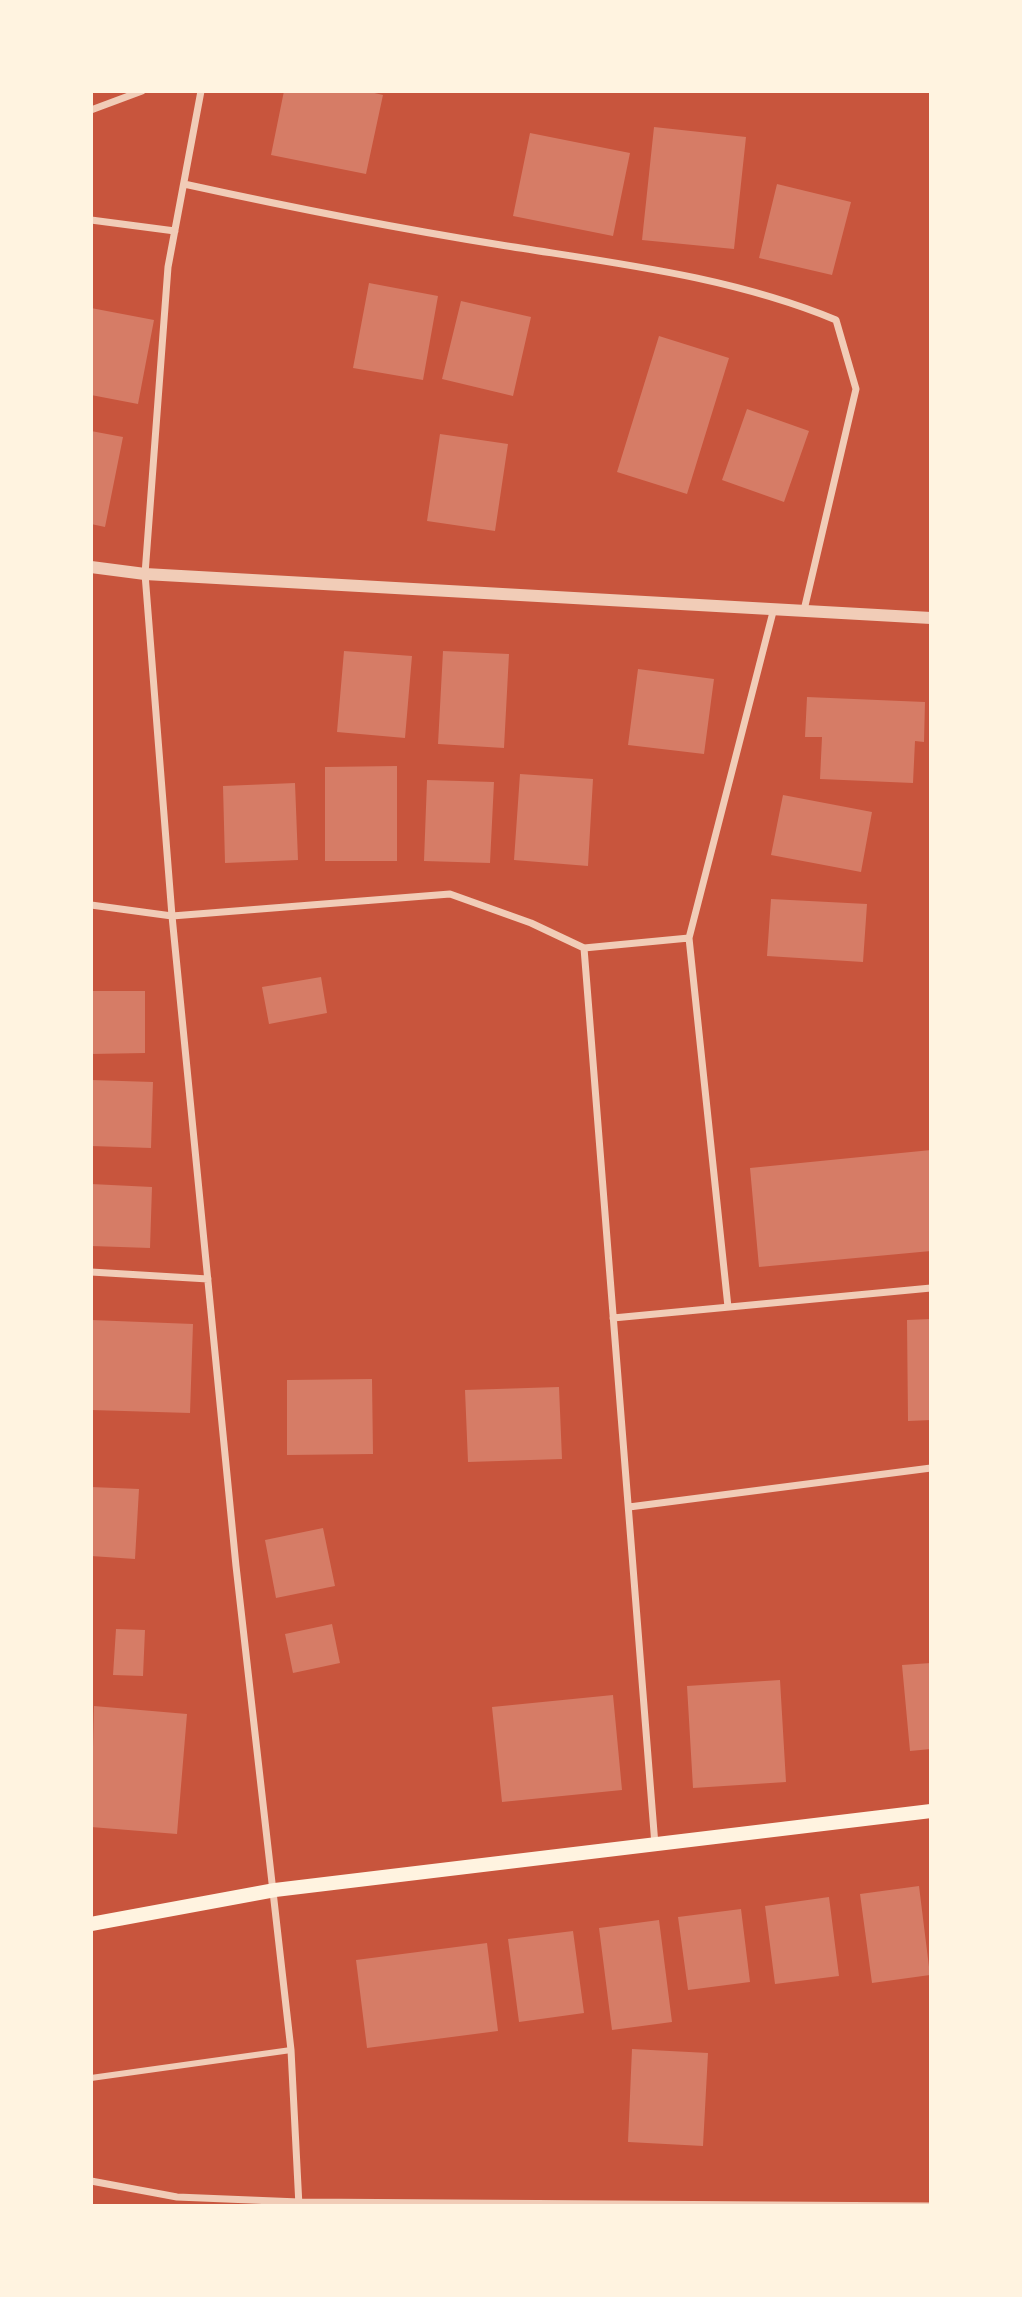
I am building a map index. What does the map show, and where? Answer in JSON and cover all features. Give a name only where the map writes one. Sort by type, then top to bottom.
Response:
[{"type":"main road","points":[[91,1924],[275,1890],[931,1811]]},
{"type":"street","points":[[91,110],[142,91]]},
{"type":"street","points":[[201,91],[168,267],[145,574],[172,916],[236,1566],[275,1890],[291,2050],[301,2205]]},
{"type":"street","points":[[184,184],[305,210],[666,271],[790,301],[836,320],[856,388],[804,610]]},
{"type":"street","points":[[91,220],[175,231]]},
{"type":"street","points":[[91,567],[145,574],[931,618]]},
{"type":"street","points":[[727,1307],[689,938],[774,608]]},
{"type":"street","points":[[91,905],[172,916],[450,894],[531,923],[584,948],[689,938]]},
{"type":"street","points":[[584,948],[655,1846]]},
{"type":"street","points":[[91,1272],[208,1279]]},
{"type":"street","points":[[613,1318],[931,1288]]},
{"type":"street","points":[[629,1507],[931,1468]]},
{"type":"street","points":[[91,2078],[291,2050]]},
{"type":"street","points":[[91,2181],[177,2197],[301,2205],[931,2206]]},
{"type":"building","points":[[284,91],[366,91],[383,95],[366,174],[271,155]]},
{"type":"building","points":[[654,127],[746,137],[734,249],[642,240]]},
{"type":"building","points":[[530,133],[630,153],[613,236],[513,216]]},
{"type":"building","points":[[777,184],[851,202],[832,275],[759,258]]},
{"type":"building","points":[[369,283],[438,296],[423,380],[353,368]]},
{"type":"building","points":[[461,301],[531,317],[513,396],[442,379]]},
{"type":"building","points":[[91,308],[154,320],[138,404],[91,395]]},
{"type":"building","points":[[659,336],[729,358],[687,494],[617,472]]},
{"type":"building","points":[[747,409],[809,431],[784,502],[722,480]]},
{"type":"building","points":[[91,431],[123,437],[105,527],[91,524]]},
{"type":"building","points":[[440,434],[508,444],[495,531],[427,521]]},
{"type":"building","points":[[344,651],[412,656],[405,738],[337,732]]},
{"type":"building","points":[[443,651],[509,654],[504,748],[438,744]]},
{"type":"building","points":[[638,669],[714,679],[704,754],[628,745]]},
{"type":"building","points":[[807,697],[925,702],[924,742],[915,741],[913,783],[820,779],[822,737],[805,737]]},
{"type":"building","points":[[397,766],[397,861],[325,861],[325,767]]},
{"type":"building","points":[[520,774],[593,779],[588,866],[514,860]]},
{"type":"building","points":[[427,780],[494,782],[490,863],[424,861]]},
{"type":"building","points":[[295,783],[298,860],[225,863],[223,786]]},
{"type":"building","points":[[783,795],[872,812],[861,872],[771,855]]},
{"type":"building","points":[[771,899],[867,904],[863,962],[767,956]]},
{"type":"building","points":[[321,977],[327,1013],[269,1024],[262,987]]},
{"type":"building","points":[[91,991],[145,991],[145,1053],[91,1054]]},
{"type":"building","points":[[91,1080],[153,1082],[151,1148],[91,1146]]},
{"type":"building","points":[[931,1150],[931,1251],[759,1267],[750,1168]]},
{"type":"building","points":[[91,1184],[152,1187],[150,1248],[91,1246]]},
{"type":"building","points":[[931,1319],[931,1420],[908,1421],[907,1320]]},
{"type":"building","points":[[91,1320],[193,1324],[190,1413],[91,1410]]},
{"type":"building","points":[[372,1379],[373,1454],[287,1455],[287,1380]]},
{"type":"building","points":[[559,1387],[562,1459],[468,1462],[465,1390]]},
{"type":"building","points":[[91,1487],[139,1489],[135,1559],[91,1556]]},
{"type":"building","points":[[323,1528],[335,1586],[276,1598],[265,1540]]},
{"type":"building","points":[[332,1624],[340,1663],[293,1673],[285,1634]]},
{"type":"building","points":[[116,1629],[145,1630],[143,1676],[113,1675]]},
{"type":"building","points":[[931,1663],[931,1749],[910,1751],[902,1665]]},
{"type":"building","points":[[780,1680],[786,1782],[693,1788],[687,1686]]},
{"type":"building","points":[[613,1695],[622,1790],[502,1802],[492,1707]]},
{"type":"building","points":[[94,1706],[187,1714],[177,1834],[91,1827]]},
{"type":"building","points":[[919,1886],[930,1975],[872,1983],[860,1894]]},
{"type":"building","points":[[829,1897],[839,1976],[775,1984],[765,1906]]},
{"type":"building","points":[[741,1909],[750,1982],[688,1990],[678,1917]]},
{"type":"building","points":[[659,1920],[672,2022],[612,2030],[599,1928]]},
{"type":"building","points":[[573,1931],[584,2013],[519,2022],[508,1939]]},
{"type":"building","points":[[487,1943],[498,2031],[367,2048],[356,1960]]},
{"type":"building","points":[[632,2049],[708,2053],[703,2146],[628,2142]]}]
